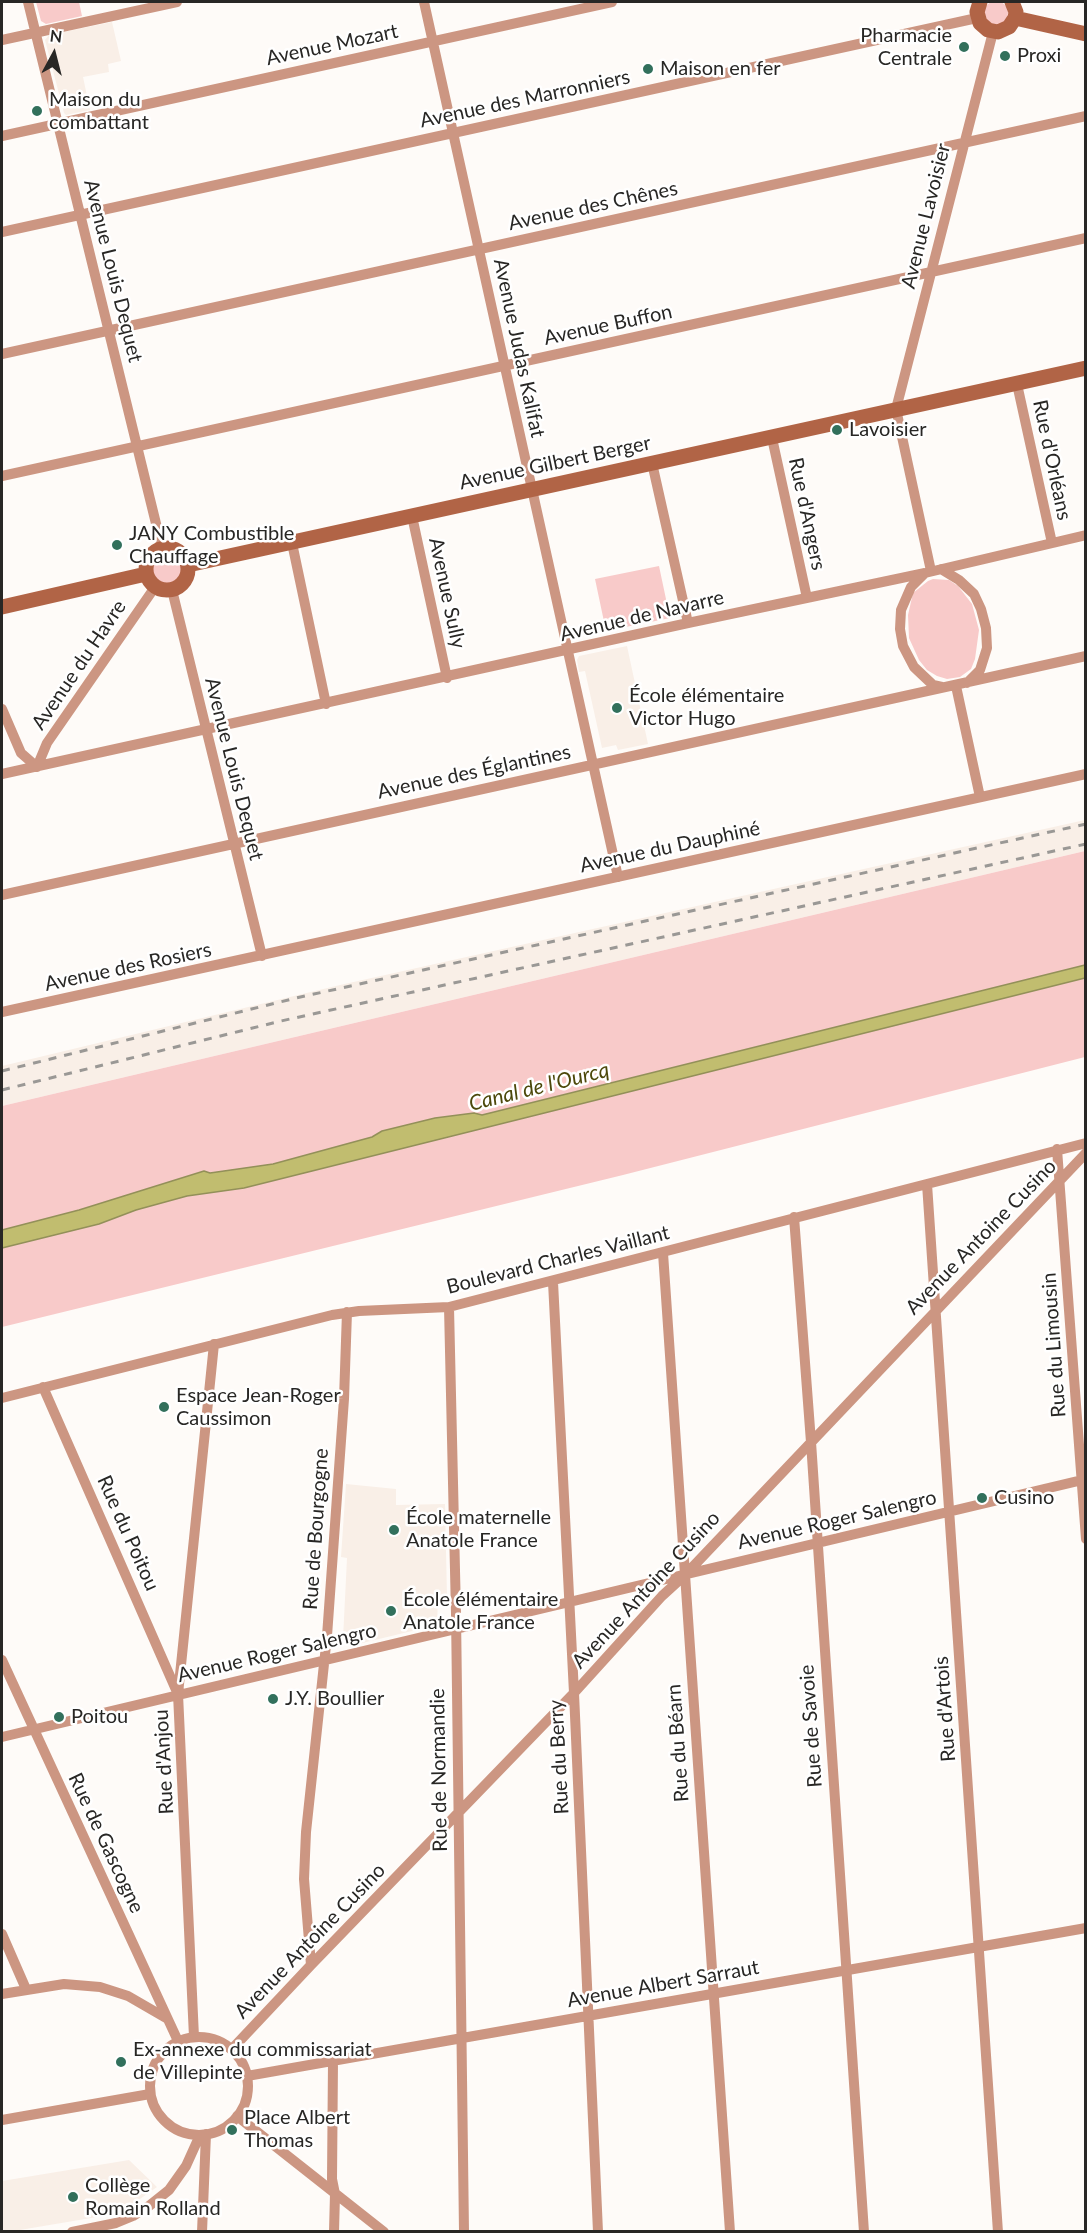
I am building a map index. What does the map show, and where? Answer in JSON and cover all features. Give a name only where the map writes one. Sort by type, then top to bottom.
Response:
[{"type":"street","name":"Avenue Louis Dequet","points":[[28,2],[162,548]]},
{"type":"street","points":[[2,40],[177,2]]},
{"type":"street","name":"Avenue Judas Kalifat","points":[[424,2],[618,877]]},
{"type":"street","name":"Avenue Mozart","points":[[2,136],[612,2]]},
{"type":"street","points":[[980,2],[976,12],[977,18],[983,27],[993,32],[1004,30],[1012,23],[1015,18],[1015,7],[1012,2]]},
{"type":"street","name":"Avenue des Marronniers","points":[[2,232],[977,18]]},
{"type":"street","points":[[1015,18],[1086,34]]},
{"type":"street","name":"Avenue Lavoisier","points":[[896,409],[993,32]]},
{"type":"street","name":"Avenue des Chênes","points":[[2,354],[1086,116]]},
{"type":"street","name":"Avenue Buffon","points":[[2,476],[1086,238]]},
{"type":"street","name":"Avenue Gilbert Berger","points":[[188,565],[1086,368]]},
{"type":"street","name":"Rue d'Orléans","points":[[1017,384],[1052,543]]},
{"type":"street","points":[[896,409],[932,571]]},
{"type":"street","name":"Rue d'Angers","points":[[772,438],[807,598]]},
{"type":"street","points":[[652,463],[688,623]]},
{"type":"street","name":"Avenue Sully","points":[[412,516],[447,678]]},
{"type":"street","name":"Avenue de Navarre","points":[[2,774],[447,678],[1086,535]]},
{"type":"street","points":[[292,543],[326,704]]},
{"type":"street","points":[[2,607],[151,580],[166,590],[172,590],[187,578],[188,565],[182,553],[176,549],[162,548],[152,553],[148,558],[151,580]]},
{"type":"street","points":[[932,571],[960,580],[974,594],[986,628],[987,648],[980,670],[956,686],[933,685],[924,679],[914,667],[903,646],[900,629],[901,610],[911,587],[932,571]]},
{"type":"street","name":"Avenue du Havre","points":[[37,766],[47,743],[151,580]]},
{"type":"street","name":"Avenue Louis Dequet","points":[[172,590],[262,956]]},
{"type":"street","name":"Avenue des Églantines","points":[[2,895],[1086,656]]},
{"type":"street","points":[[956,686],[980,797]]},
{"type":"street","points":[[2,710],[21,753],[37,766]]},
{"type":"street","name":"Avenue du Dauphiné","points":[[262,956],[1086,774]]},
{"type":"street","name":"Avenue des Rosiers","points":[[3,1008],[262,956]]},
{"type":"street","name":"Boulevard Charles Vaillant","points":[[2,1398],[347,1312],[449,1307],[1086,1143]]},
{"type":"street","name":"Rue du Limousin","points":[[1057,1149],[1084,1479],[1086,1539]]},
{"type":"street","name":"Avenue Antoine Cusino","points":[[232,2049],[1086,1154]]},
{"type":"street","name":"Rue d'Artois","points":[[927,1184],[998,2232]]},
{"type":"street","name":"Rue de Savoie","points":[[794,1217],[864,2232]]},
{"type":"street","name":"Rue du Béarn","points":[[663,1252],[730,2232]]},
{"type":"street","name":"Rue du Berry","points":[[553,1282],[598,2232]]},
{"type":"street","name":"Rue de Normandie","points":[[449,1307],[464,2232]]},
{"type":"street","name":"Rue de Bourgogne","points":[[311,1965],[304,1879],[306,1832],[325,1659],[344,1399],[347,1312]]},
{"type":"street","name":"Rue d'Anjou","points":[[194,2037],[178,1694],[214,1344]]},
{"type":"street","name":"Rue du Poitou","points":[[43,1388],[178,1694]]},
{"type":"street","name":"Avenue Roger Salengro","points":[[2,1737],[1084,1479]]},
{"type":"street","name":"Rue de Gascogne","points":[[2,1660],[178,2041]]},
{"type":"street","name":"Avenue Albert Sarraut","points":[[247,2076],[1086,1928]]},
{"type":"street","points":[[2,1934],[26,1989]]},
{"type":"street","points":[[2,1994],[64,1984],[100,1986],[128,1996],[166,2018]]},
{"type":"street","points":[[194,2037],[222,2042],[232,2049],[244,2066],[247,2076],[248,2088],[245,2101],[237,2116],[218,2131],[203,2134],[179,2130],[166,2122],[156,2109],[150,2094],[150,2079],[155,2064],[165,2050],[178,2041],[194,2037]]},
{"type":"street","points":[[333,2061],[334,2232]]},
{"type":"street","points":[[2,2120],[150,2094]]},
{"type":"street","points":[[237,2116],[384,2232]]},
{"type":"street","points":[[77,2231],[105,2226],[133,2216],[160,2198],[186,2166],[203,2134]]},
{"type":"street","points":[[202,2232],[203,2134]]},
{"type":"shaded area","points":[[996,1],[1001,2],[1007,8],[1007,18],[1001,24],[996,25],[991,24],[985,18],[984,13],[985,8],[991,2]]},
{"type":"shaded area","points":[[36,2],[79,2],[82,16],[46,24],[41,21]]},
{"type":"shaded area","points":[[112,22],[121,61],[108,64],[109,72],[83,77],[90,110],[66,115],[45,40],[49,35]]},
{"type":"shaded area","points":[[167,552],[179,557],[184,569],[179,581],[167,586],[155,581],[150,569],[155,557]]},
{"type":"shaded area","points":[[659,566],[670,618],[606,631],[595,579]]},
{"type":"shaded area","points":[[933,579],[949,580],[958,586],[972,604],[979,630],[975,659],[971,669],[960,677],[947,679],[927,670],[919,660],[909,638],[908,615],[913,593]]},
{"type":"shaded area","name":"École élémentaire Victor Hugo","points":[[627,646],[648,744],[618,750],[616,745],[602,748],[585,671],[579,672],[577,660],[579,656]]},
{"type":"shaded area","points":[[1085,820],[1085,851],[2,1106],[2,1066],[340,985]]},
{"type":"shaded area","points":[[1085,851],[1085,965],[481,1115],[474,1113],[435,1118],[382,1131],[372,1137],[273,1164],[210,1173],[204,1171],[79,1210],[2,1230],[2,1106]]},
{"type":"shaded area","points":[[1085,965],[1085,978],[244,1188],[187,1196],[136,1210],[99,1224],[2,1248],[2,1230],[79,1210],[204,1171],[210,1173],[273,1164],[372,1137],[382,1131],[435,1118],[474,1113],[482,1115]]},
{"type":"shaded area","points":[[1085,978],[1085,1057],[623,1175],[2,1327],[2,1248],[99,1224],[136,1210],[187,1196],[244,1188]]},
{"type":"shaded area","points":[[346,1484],[396,1489],[396,1505],[445,1504],[447,1597],[438,1597],[437,1625],[354,1645],[343,1639],[347,1558],[341,1557]]},
{"type":"shaded area","name":"Collège Romain Rolland","points":[[129,2160],[157,2187],[130,2206],[97,2217],[2,2231],[2,2181]]},
{"type":"railway","points":[[2,1071],[296,998],[1086,824]]},
{"type":"railway","points":[[2,1090],[281,1021],[1086,844]]},
{"type":"place","name":"Pharmacie Centrale","points":[[964,47]]},
{"type":"place","name":"Proxi","points":[[1005,56]]},
{"type":"place","name":"Maison en fer","points":[[648,69]]},
{"type":"place","name":"Maison du combattant","points":[[37,111]]},
{"type":"place","name":"Lavoisier","points":[[837,430]]},
{"type":"place","name":"JANY Combustible Chauffage","points":[[117,545]]},
{"type":"place","name":"École élémentaire Victor Hugo","points":[[617,708]]},
{"type":"place","name":"Espace Jean-Roger Caussimon","points":[[164,1407]]},
{"type":"place","name":"Cusino","points":[[982,1498]]},
{"type":"place","name":"École maternelle Anatole France","points":[[394,1530]]},
{"type":"place","name":"École élémentaire Anatole France","points":[[391,1611]]},
{"type":"place","name":"J.Y. Boullier","points":[[273,1699]]},
{"type":"place","name":"Poitou","points":[[59,1717]]},
{"type":"place","name":"Ex-annexe du commissariat de Villepinte","points":[[121,2062]]},
{"type":"place","name":"Place Albert Thomas","points":[[232,2130]]},
{"type":"place","name":"Collège Romain Rolland","points":[[73,2197]]},
{"type":"water label","name":"Canal de l'Ourcq","points":[[539,1087]]}]
